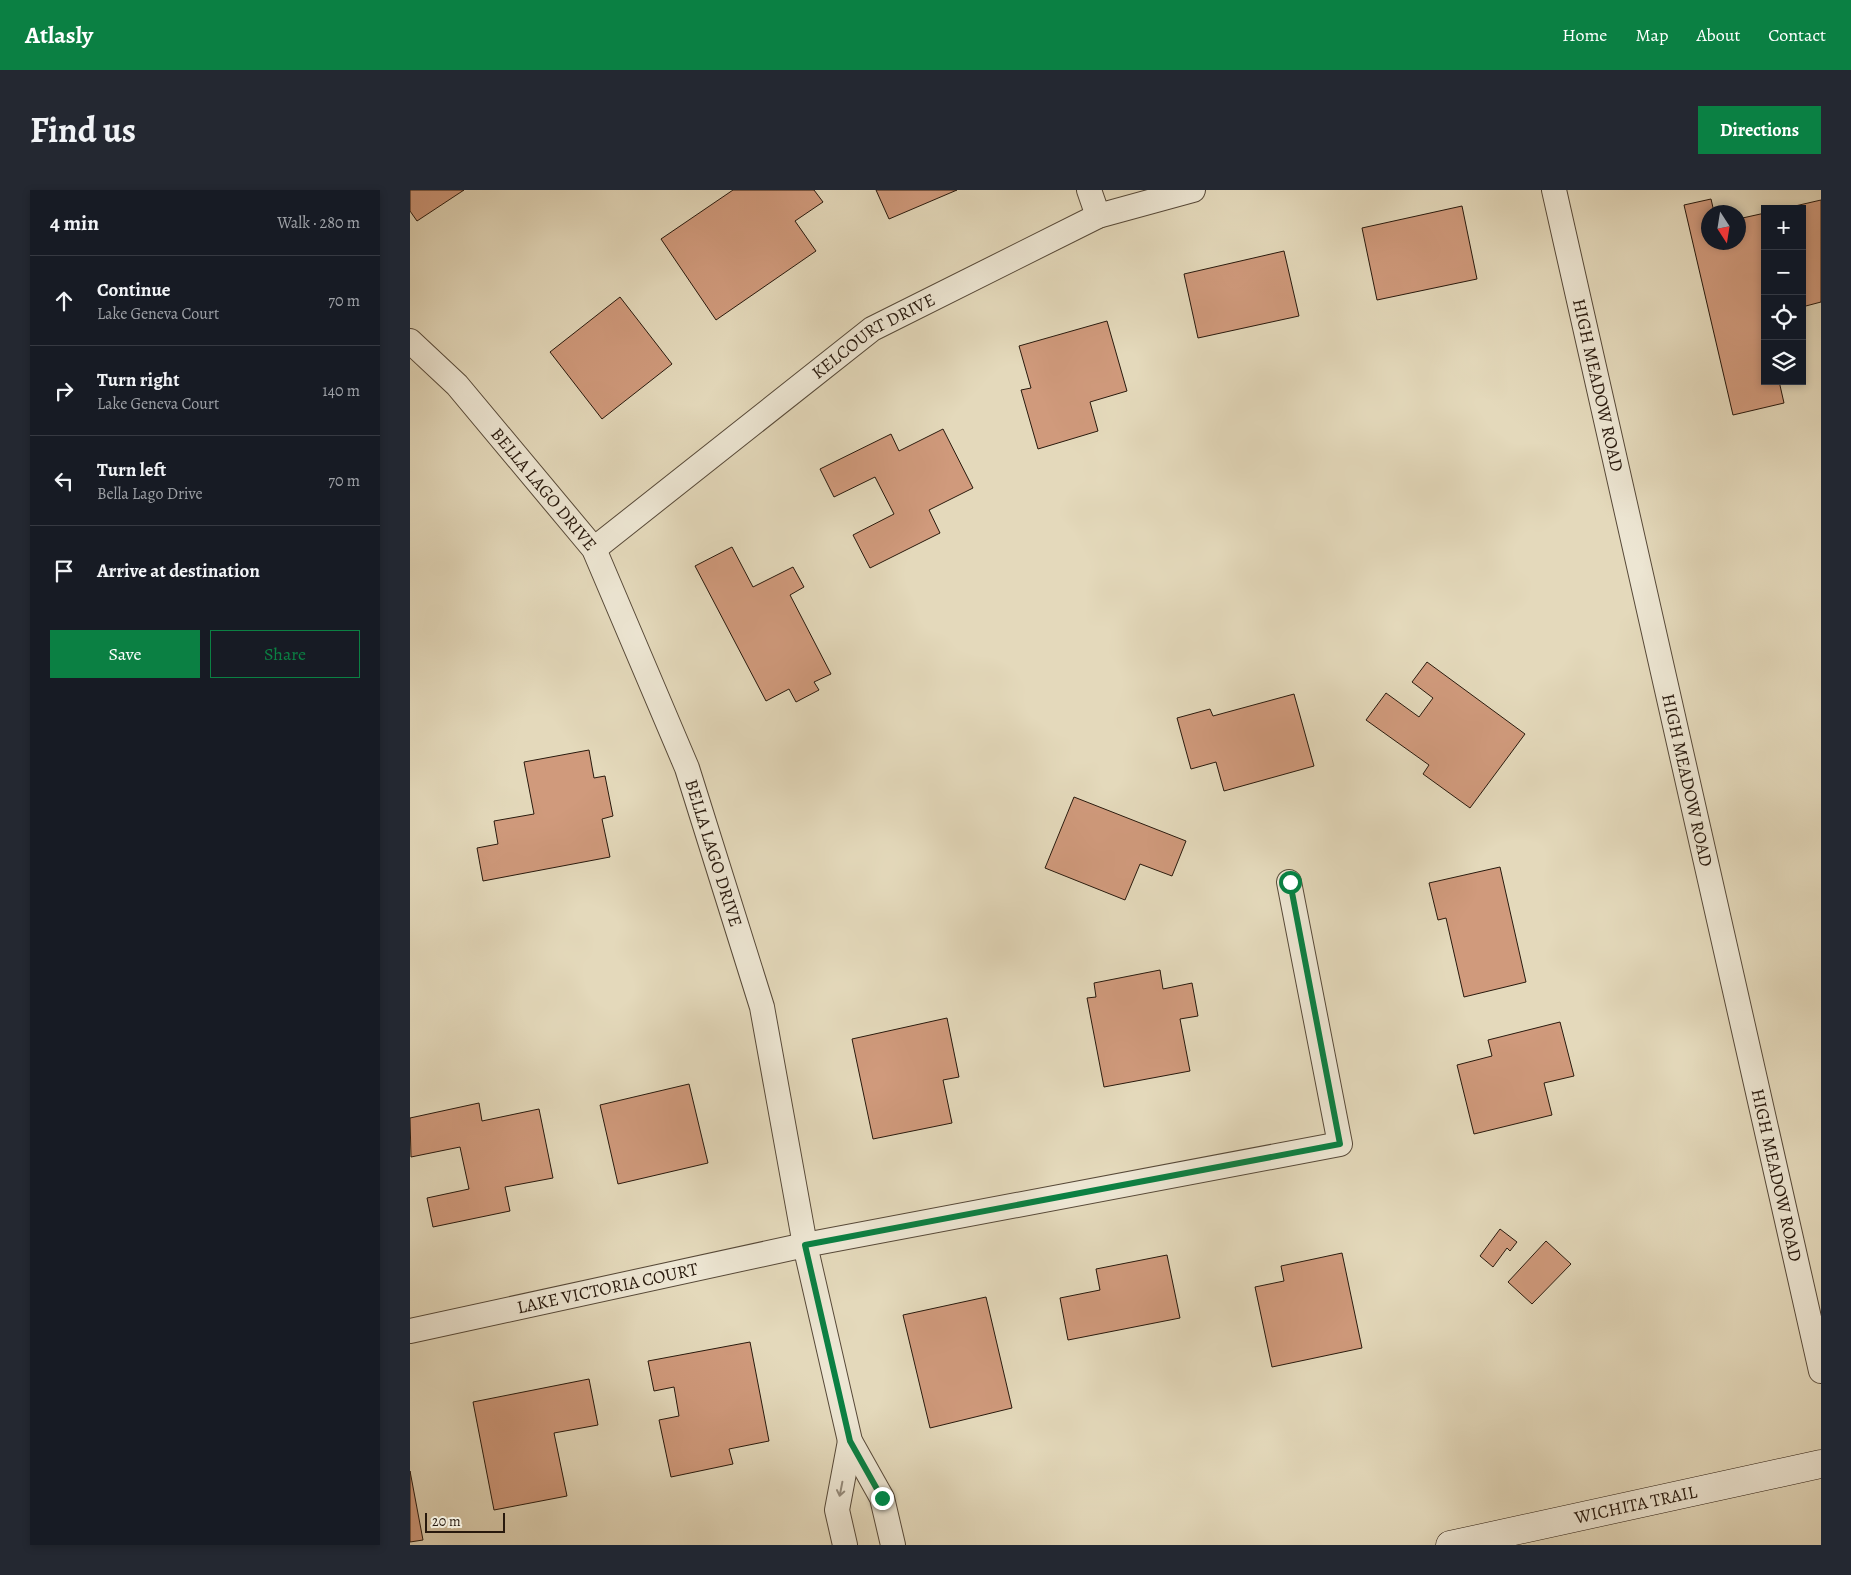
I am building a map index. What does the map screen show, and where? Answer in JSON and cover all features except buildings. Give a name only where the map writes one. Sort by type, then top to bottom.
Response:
[{"type":"street","points":[[1089,190],[1098,216]]},
{"type":"street","name":"KELCOURT DRIVE","points":[[594,549],[872,329],[1098,216],[1193,190]]},
{"type":"street","name":"HIGH MEADOW ROAD","points":[[1554,190],[1821,1371]]},
{"type":"street","name":"BELLA LAGO DRIVE","points":[[410,341],[457,385],[594,549],[687,768],[762,1007],[805,1245],[850,1441],[882,1498],[893,1545]]},
{"type":"street","name":"LAKE VICTORIA COURT","points":[[410,1331],[805,1245],[1340,1144],[1290,882]]},
{"type":"street","name":"BELLA LAGO DRIVE","points":[[845,1545],[837,1510],[850,1441]]},
{"type":"street","name":"WICHITA TRAIL","points":[[1450,1545],[1821,1464]]},
{"type":"route","points":[[882,1498],[850,1441],[805,1245],[1340,1144],[1290,882]]}]
